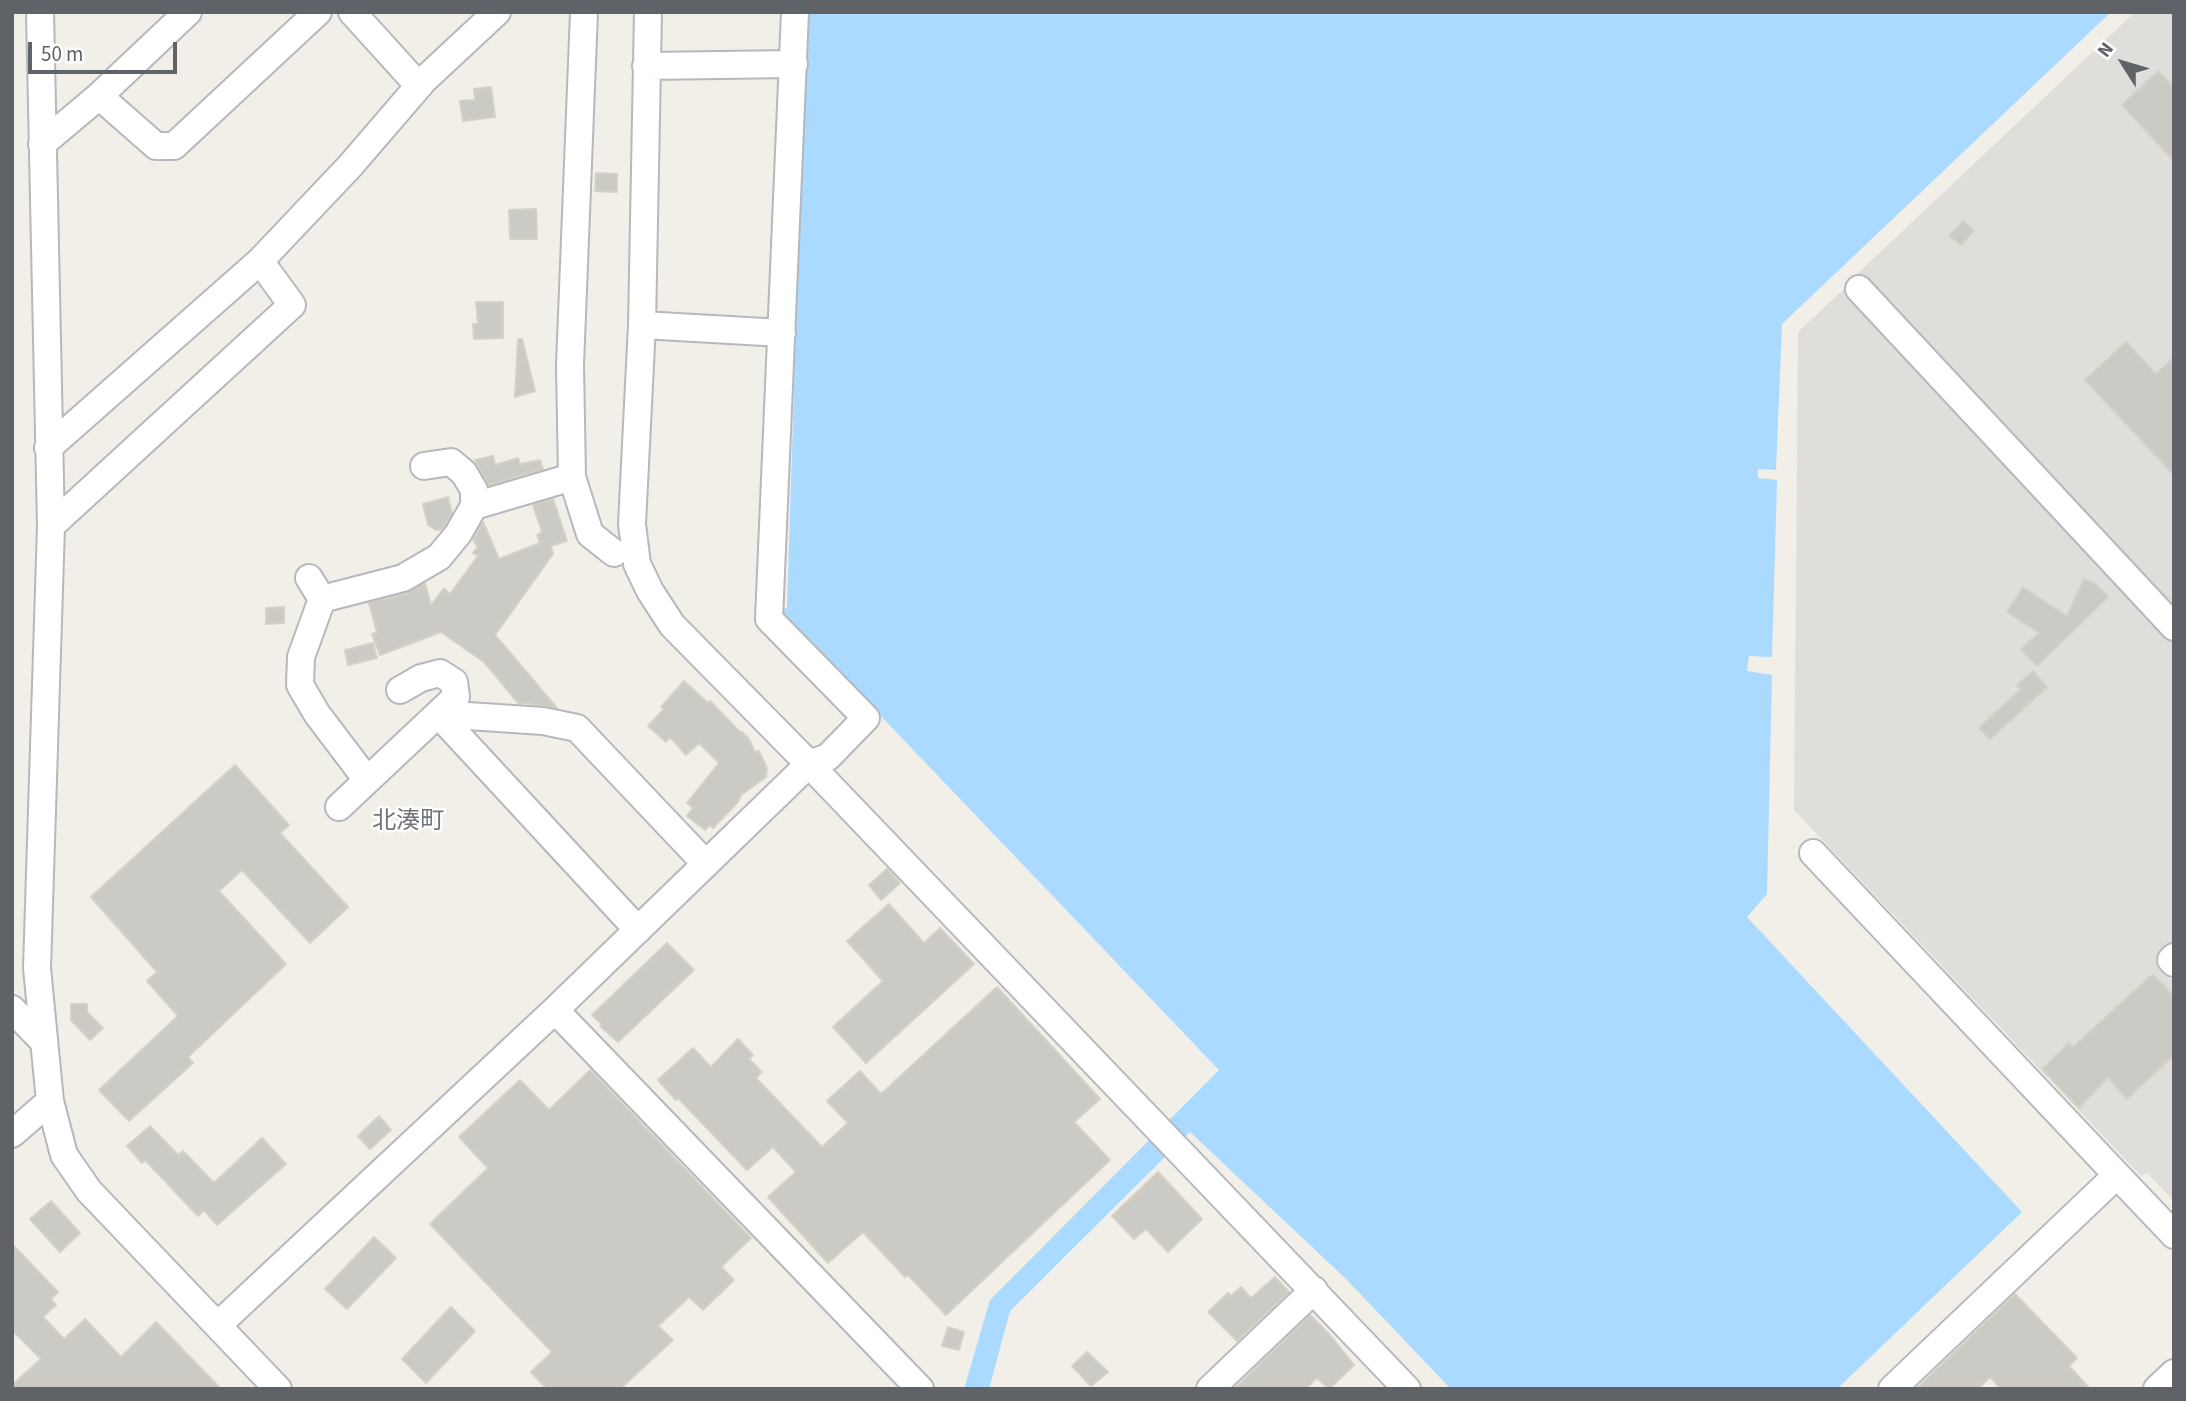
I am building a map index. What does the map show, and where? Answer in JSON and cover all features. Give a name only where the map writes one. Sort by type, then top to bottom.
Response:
[{"type":"street","points":[[40,12],[51,526],[37,968],[50,1101],[64,1154],[89,1191],[278,1389]]},
{"type":"street","points":[[42,144],[99,96],[188,12]]},
{"type":"street","points":[[99,96],[156,146],[174,146],[318,12]]},
{"type":"street","points":[[352,12],[419,86]]},
{"type":"street","points":[[48,448],[260,261],[350,166],[419,86],[497,12]]},
{"type":"street","points":[[584,12],[570,365],[572,477],[590,534],[614,553]]},
{"type":"street","points":[[648,12],[642,325],[632,524],[637,564],[650,591],[672,625],[809,764],[1407,1389]]},
{"type":"street","points":[[218,1325],[555,1010],[809,764],[828,757],[866,718],[769,620],[795,12]]},
{"type":"street","points":[[646,66],[794,64]]},
{"type":"street","points":[[51,526],[292,305],[260,261]]},
{"type":"street","points":[[1859,289],[2174,626]]},
{"type":"street","points":[[642,325],[782,333]]},
{"type":"street","points":[[367,780],[317,714],[300,685],[301,657],[316,589],[403,578],[439,557],[458,534],[474,506],[474,491],[464,473],[451,462],[424,466]]},
{"type":"street","points":[[474,506],[572,477]]},
{"type":"street","points":[[339,807],[456,697],[454,682],[440,673],[421,678],[400,690]]},
{"type":"street","points":[[438,714],[543,721],[577,728],[706,864]]},
{"type":"street","points":[[438,714],[638,930]]},
{"type":"street","points":[[1813,853],[2174,1235]]},
{"type":"street","points":[[2174,957],[2171,960],[2174,963]]},
{"type":"street","points":[[12,1009],[44,1042]]},
{"type":"street","points":[[555,1010],[920,1389]]},
{"type":"street","points":[[12,1134],[50,1101]]},
{"type":"street","points":[[1892,1389],[2117,1175]]},
{"type":"street","points":[[1210,1389],[1314,1290]]},
{"type":"street","points":[[2157,1389],[2174,1373]]},
{"type":"shaded area","points":[[2135,12],[2174,12],[2174,613],[1857,274]]},
{"type":"shaded area","points":[[1845,288],[2174,642],[2174,948],[2157,964],[2174,982],[2174,1201],[2147,1173],[2141,1176],[1794,810],[1798,332]]},
{"type":"water","points":[[806,12],[2111,12],[1782,324],[1776,470],[1758,469],[1758,478],[1777,480],[1772,657],[1749,656],[1747,671],[1772,675],[1767,894],[1747,917],[2022,1212],[1837,1389],[1451,1389],[1346,1279],[1190,1132],[1010,1311],[989,1389],[964,1389],[990,1300],[1219,1070],[792,623],[782,625],[781,609],[787,608]]},
{"type":"building","points":[[2158,71],[2174,87],[2174,161],[2122,105]]},
{"type":"building","points":[[491,87],[495,117],[463,121],[460,101],[475,100],[474,89]]},
{"type":"building","points":[[596,173],[617,174],[617,192],[595,191]]},
{"type":"building","points":[[536,209],[537,239],[510,239],[509,210]]},
{"type":"building","points":[[1963,221],[1974,231],[1961,245],[1949,236]]},
{"type":"building","points":[[476,302],[503,302],[503,338],[474,339],[473,324],[478,324]]},
{"type":"building","points":[[518,339],[522,339],[535,391],[515,397]]},
{"type":"building","points":[[2126,342],[2156,374],[2174,357],[2174,475],[2085,380]]},
{"type":"building","points":[[493,456],[495,465],[518,458],[520,464],[540,460],[543,469],[489,485],[475,460]]},
{"type":"building","points":[[448,497],[452,513],[442,529],[436,530],[428,525],[423,504]]},
{"type":"building","points":[[553,499],[567,541],[551,546],[553,554],[495,635],[557,708],[519,704],[484,662],[441,632],[380,655],[372,634],[377,632],[369,603],[407,593],[425,583],[431,605],[444,588],[450,594],[478,556],[473,553],[478,547],[473,540],[483,522],[499,559],[540,543],[537,535],[542,532],[533,505]]},
{"type":"building","points":[[2084,579],[2096,584],[2108,597],[2037,666],[2021,649],[2039,633],[2007,612],[2023,587],[2067,616]]},
{"type":"building","points":[[284,607],[284,623],[266,624],[266,608]]},
{"type":"building","points":[[373,643],[377,658],[348,665],[345,650]]},
{"type":"building","points":[[2033,671],[2047,687],[1990,739],[1979,728],[2021,689],[2017,685]]},
{"type":"building","points":[[684,681],[708,703],[710,701],[749,739],[755,752],[759,751],[767,768],[766,777],[741,795],[738,802],[713,828],[710,825],[705,830],[687,816],[693,808],[687,803],[719,763],[699,743],[686,755],[670,737],[666,742],[648,726]]},
{"type":"building","points":[[235,765],[289,825],[280,833],[348,907],[310,943],[242,870],[219,891],[286,964],[188,1057],[193,1063],[129,1121],[99,1090],[178,1016],[147,981],[157,972],[91,897]]},
{"type":"building","points":[[887,869],[900,883],[881,900],[869,885]]},
{"type":"building","points":[[889,904],[924,943],[940,928],[974,964],[866,1063],[833,1027],[883,981],[847,941]]},
{"type":"building","points":[[667,943],[694,970],[618,1042],[592,1015]]},
{"type":"building","points":[[2153,974],[2174,997],[2174,1055],[2127,1099],[2108,1077],[2079,1108],[2042,1069],[2069,1043],[2073,1047]]},
{"type":"building","points":[[997,987],[1100,1099],[1074,1122],[1110,1160],[946,1315],[908,1275],[905,1277],[863,1232],[828,1263],[768,1197],[796,1172],[773,1147],[747,1170],[658,1080],[693,1048],[711,1067],[738,1039],[753,1055],[749,1059],[762,1072],[756,1078],[822,1147],[848,1123],[827,1101],[860,1071],[881,1094]]},
{"type":"building","points":[[71,1004],[87,1004],[87,1012],[103,1028],[90,1040],[71,1020]]},
{"type":"building","points":[[590,1070],[751,1238],[721,1267],[734,1280],[703,1310],[689,1297],[658,1326],[673,1340],[620,1389],[547,1389],[531,1372],[552,1352],[430,1224],[488,1168],[459,1137],[520,1080],[549,1110]]},
{"type":"building","points":[[379,1116],[391,1130],[370,1149],[358,1136]]},
{"type":"building","points":[[150,1126],[178,1155],[183,1151],[214,1183],[262,1138],[286,1164],[217,1225],[204,1210],[198,1216],[145,1160],[142,1163],[127,1146]]},
{"type":"building","points":[[1158,1172],[1202,1219],[1168,1252],[1146,1229],[1134,1239],[1112,1216]]},
{"type":"building","points":[[51,1201],[80,1233],[60,1252],[30,1219]]},
{"type":"building","points":[[374,1237],[396,1258],[347,1309],[325,1289]]},
{"type":"building","points":[[12,1244],[58,1292],[51,1299],[56,1305],[43,1317],[64,1339],[85,1319],[121,1357],[156,1322],[221,1389],[12,1389],[12,1385],[41,1359],[12,1330]]},
{"type":"building","points":[[1275,1277],[1289,1292],[1237,1341],[1208,1312],[1228,1293],[1231,1296],[1241,1287],[1251,1298]]},
{"type":"building","points":[[2015,1294],[2077,1358],[2069,1366],[2090,1389],[2001,1389],[1990,1377],[1978,1389],[1916,1389]]},
{"type":"building","points":[[451,1307],[475,1331],[426,1383],[402,1359]]},
{"type":"building","points":[[1310,1315],[1354,1365],[1329,1389],[1317,1378],[1305,1389],[1234,1389]]},
{"type":"building","points":[[948,1327],[964,1332],[959,1350],[942,1346]]},
{"type":"building","points":[[1087,1352],[1108,1372],[1091,1386],[1072,1366]]},
{"type":"district","name":"北湊町","points":[[408,823]]}]
